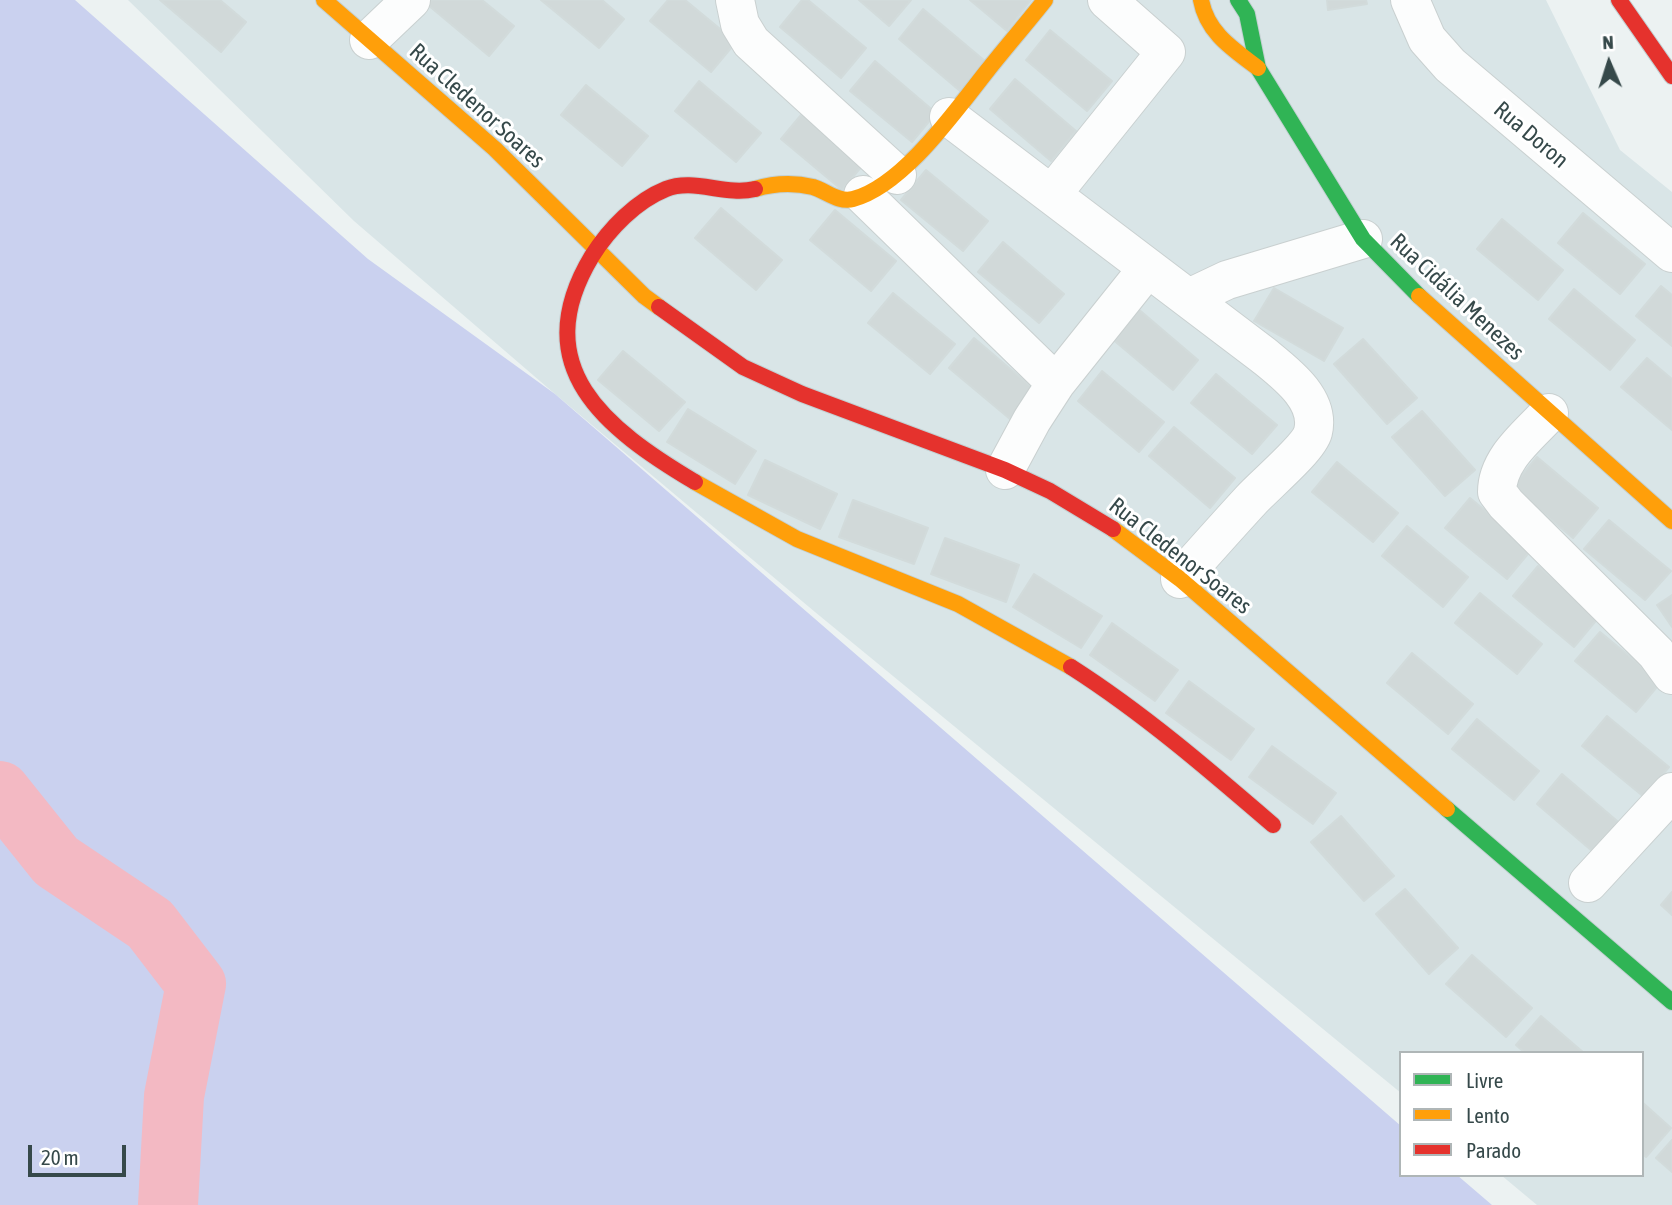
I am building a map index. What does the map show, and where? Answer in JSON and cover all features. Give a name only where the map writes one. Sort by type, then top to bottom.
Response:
[{"type":"street","name":"Rua Cledenor Soares","points":[[324,0],[495,149],[644,296],[693,333],[743,367],[802,394],[1005,470],[1050,491],[1111,527],[1180,579],[1672,1002]]},
{"type":"street","points":[[369,40],[411,0]]},
{"type":"street","points":[[735,0],[740,24],[751,42],[897,175]]},
{"type":"street","points":[[1045,0],[949,117],[897,175],[863,195],[849,201],[838,199],[815,187],[778,183],[745,191],[727,191],[690,184],[661,190],[638,206],[596,249],[573,295],[567,326],[571,362],[586,397],[607,421],[641,449],[763,524],[945,598],[1059,660],[1191,754],[1273,825]]},
{"type":"street","points":[[1107,0],[1166,52]]},
{"type":"street","name":"Rua Cidália Menezes","points":[[1238,0],[1247,14],[1258,68]]},
{"type":"street","name":"Rua Doron","points":[[1410,0],[1427,39],[1450,65],[1672,253]]},
{"type":"street","points":[[1619,0],[1672,76]]},
{"type":"street","points":[[1052,194],[1201,8]]},
{"type":"street","name":"Rua Cidália Menezes","points":[[1201,8],[1216,34],[1258,68],[1363,239],[1435,312],[1672,521]]},
{"type":"street","points":[[949,117],[1292,378],[1304,394],[1314,424],[1310,440],[1180,579]]},
{"type":"street","points":[[863,195],[1056,383]]},
{"type":"street","points":[[1189,298],[1227,280],[1363,239]]},
{"type":"street","points":[[1005,470],[1056,383],[1147,269]]},
{"type":"street","points":[[1549,413],[1506,460],[1499,472],[1497,492],[1656,653],[1672,675]]},
{"type":"street","points":[[1588,883],[1672,792]]},
{"type":"shaded area","points":[[0,0],[75,0],[368,259],[555,394],[1399,1124],[1399,1177],[1459,1177],[1492,1205],[0,1205]]},
{"type":"shaded area","points":[[128,0],[1546,0],[1620,150],[1672,192],[1672,1205],[1537,1205],[1503,1177],[1644,1177],[1644,1051],[1399,1051],[1399,1091],[815,612],[354,221]]},
{"type":"building","points":[[160,0],[220,0],[246,22],[221,52]]},
{"type":"building","points":[[432,0],[482,0],[514,26],[489,56],[428,5]]},
{"type":"building","points":[[541,0],[602,0],[624,19],[599,48]]},
{"type":"building","points":[[668,0],[685,0],[736,42],[711,72],[650,21]]},
{"type":"building","points":[[802,0],[808,0],[866,48],[841,78],[780,27]]},
{"type":"building","points":[[859,0],[911,0],[889,26]]},
{"type":"building","points":[[970,0],[1031,0],[1007,31]]},
{"type":"building","points":[[1327,0],[1366,0],[1367,4],[1328,10]]},
{"type":"building","points":[[923,9],[985,61],[960,91],[899,39]]},
{"type":"building","points":[[1050,30],[1112,81],[1087,111],[1026,60]]},
{"type":"building","points":[[875,61],[936,113],[912,142],[850,91]]},
{"type":"building","points":[[1015,79],[1076,131],[1051,161],[990,109]]},
{"type":"building","points":[[699,81],[761,133],[736,162],[675,111]]},
{"type":"building","points":[[586,85],[648,136],[622,166],[561,115]]},
{"type":"building","points":[[806,109],[867,160],[842,190],[781,139]]},
{"type":"building","points":[[926,170],[988,221],[963,251],[901,200]]},
{"type":"building","points":[[721,208],[782,260],[756,290],[695,238]]},
{"type":"building","points":[[835,210],[896,261],[871,291],[810,240]]},
{"type":"building","points":[[1583,213],[1645,264],[1620,294],[1558,243]]},
{"type":"building","points":[[1502,219],[1563,270],[1538,300],[1477,249]]},
{"type":"building","points":[[1003,242],[1064,294],[1039,323],[978,272]]},
{"type":"building","points":[[1661,286],[1672,295],[1672,346],[1636,316]]},
{"type":"building","points":[[1274,288],[1343,328],[1324,361],[1254,321]]},
{"type":"building","points":[[1574,289],[1635,340],[1610,370],[1549,319]]},
{"type":"building","points":[[893,293],[955,344],[930,374],[868,323]]},
{"type":"building","points":[[1137,308],[1198,360],[1173,390],[1111,338]]},
{"type":"building","points":[[974,338],[1035,390],[1010,419],[949,368]]},
{"type":"building","points":[[1363,339],[1417,398],[1387,424],[1334,364]]},
{"type":"building","points":[[623,351],[685,402],[659,431],[598,380]]},
{"type":"building","points":[[1647,358],[1672,379],[1672,430],[1621,387]]},
{"type":"building","points":[[1102,371],[1164,422],[1139,452],[1078,401]]},
{"type":"building","points":[[1216,374],[1277,425],[1252,454],[1191,403]]},
{"type":"building","points":[[688,409],[756,451],[735,484],[667,442]]},
{"type":"building","points":[[1422,411],[1475,470],[1445,496],[1392,437]]},
{"type":"building","points":[[1174,427],[1235,478],[1210,508],[1149,456]]},
{"type":"building","points":[[1537,457],[1598,508],[1573,538],[1512,487]]},
{"type":"building","points":[[765,460],[837,494],[820,529],[748,495]]},
{"type":"building","points":[[1337,462],[1398,513],[1373,542],[1312,492]]},
{"type":"building","points":[[1470,498],[1532,549],[1507,579],[1445,528]]},
{"type":"building","points":[[853,500],[928,528],[914,564],[839,537]]},
{"type":"building","points":[[1609,520],[1671,571],[1645,600],[1584,549]]},
{"type":"building","points":[[1407,526],[1468,577],[1443,607],[1382,556]]},
{"type":"building","points":[[945,538],[1019,565],[1006,602],[931,574]]},
{"type":"building","points":[[1538,566],[1599,617],[1574,647],[1513,596]]},
{"type":"building","points":[[1034,574],[1102,616],[1081,648],[1013,607]]},
{"type":"building","points":[[1480,593],[1542,644],[1517,674],[1455,623]]},
{"type":"building","points":[[1672,595],[1672,627],[1657,605]]},
{"type":"building","points":[[1112,623],[1178,670],[1155,701],[1090,655]]},
{"type":"building","points":[[1600,632],[1661,682],[1636,712],[1575,661]]},
{"type":"building","points":[[1412,653],[1473,704],[1448,734],[1387,683]]},
{"type":"building","points":[[1189,681],[1254,729],[1231,760],[1166,713]]},
{"type":"building","points":[[1607,716],[1669,767],[1644,797],[1582,746]]},
{"type":"building","points":[[1477,719],[1539,771],[1514,800],[1452,749]]},
{"type":"building","points":[[1272,746],[1336,793],[1313,824],[1249,777]]},
{"type":"building","points":[[1562,774],[1623,826],[1598,856],[1537,804]]},
{"type":"building","points":[[1341,816],[1394,876],[1364,901],[1311,842]]},
{"type":"building","points":[[1405,889],[1458,948],[1429,974],[1376,914]]},
{"type":"building","points":[[1672,892],[1672,915],[1661,905]]},
{"type":"building","points":[[1472,955],[1532,1008],[1506,1037],[1446,984]]},
{"type":"building","points":[[1541,1016],[1582,1051],[1523,1051],[1516,1045]]},
{"type":"building","points":[[1644,1104],[1671,1128],[1646,1157],[1644,1156]]},
{"type":"building","points":[[1672,1140],[1672,1172],[1656,1158]]},
{"type":"waterway","points":[[0,791],[56,861],[150,924],[196,984],[174,1096],[168,1205]]},
{"type":"traffic: fast","points":[[1238,0],[1247,14],[1258,68],[1363,239],[1419,296]]},
{"type":"traffic: fast","points":[[1447,809],[1672,1002]]},
{"type":"traffic: slow","points":[[324,0],[495,149],[644,296],[659,307]]},
{"type":"traffic: slow","points":[[755,189],[777,184],[798,184],[848,200],[872,191],[891,179],[927,145],[1045,0]]},
{"type":"traffic: slow","points":[[1201,0],[1204,12],[1215,31],[1258,68]]},
{"type":"traffic: slow","points":[[1419,296],[1672,521]]},
{"type":"traffic: slow","points":[[695,482],[797,539],[958,604],[1071,667]]},
{"type":"traffic: slow","points":[[1113,529],[1180,579],[1447,809]]},
{"type":"traffic: jam","points":[[1619,0],[1672,76]]},
{"type":"traffic: jam","points":[[695,482],[632,440],[606,416],[585,391],[572,362],[567,331],[574,295],[592,256],[607,236],[634,208],[655,194],[688,185],[744,191],[755,189]]},
{"type":"traffic: jam","points":[[659,307],[743,367],[802,394],[1005,470],[1050,491],[1113,529]]},
{"type":"traffic: jam","points":[[1071,667],[1149,722],[1273,825]]}]
